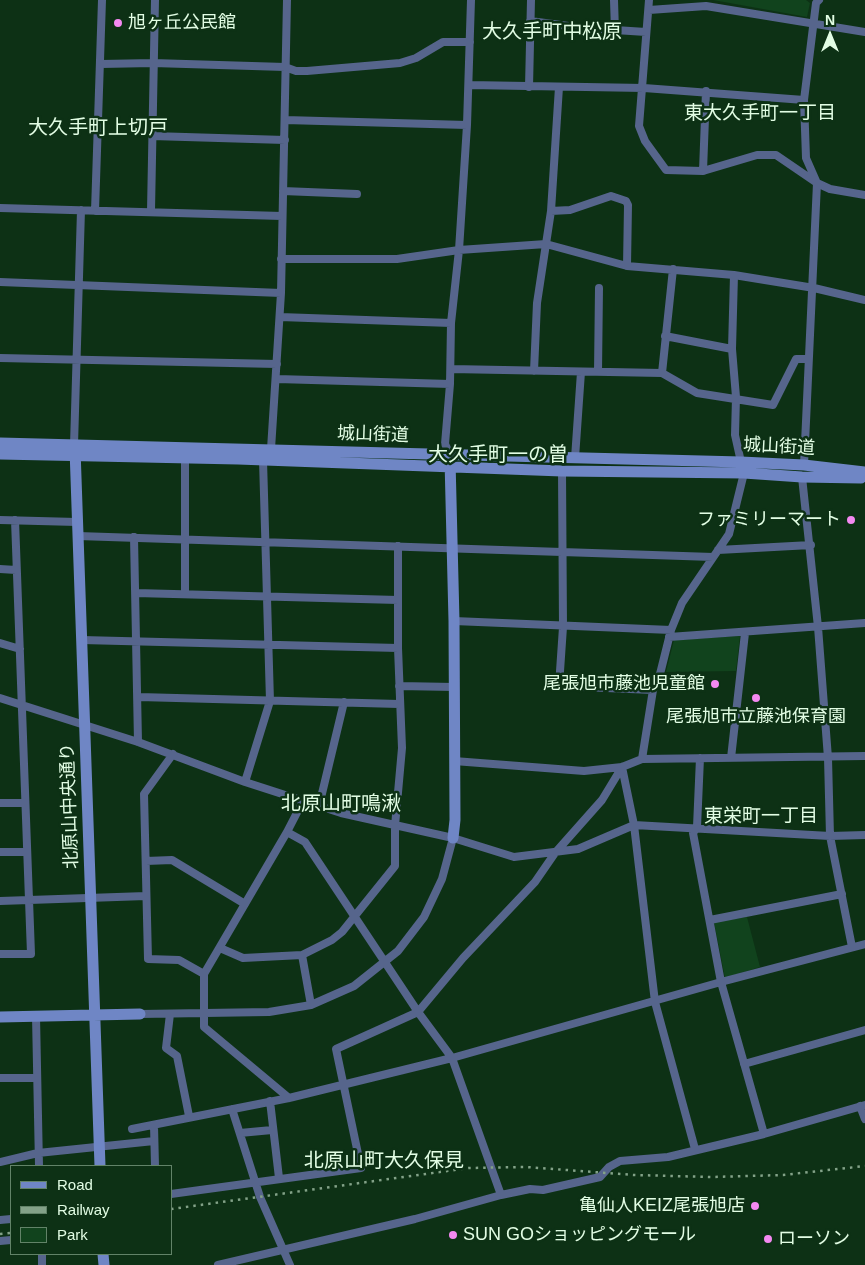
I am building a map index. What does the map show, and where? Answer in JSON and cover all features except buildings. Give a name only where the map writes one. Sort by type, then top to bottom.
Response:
[{"type":"street","points":[[94,211],[102,0]]},
{"type":"street","points":[[151,211],[155,0]]},
{"type":"street","points":[[271,449],[281,293],[287,0]]},
{"type":"street","points":[[0,1017],[269,1012],[311,1005],[354,986],[385,962],[412,934],[432,904],[448,861],[455,820],[453,547],[450,461],[446,444],[451,369],[451,323],[459,250],[467,125],[471,0]]},
{"type":"street","points":[[529,87],[531,0]]},
{"type":"street","points":[[614,0],[615,31]]},
{"type":"street","points":[[649,0],[640,126],[645,141],[666,170],[703,170],[757,155],[776,155],[817,183],[830,189],[865,194]]},
{"type":"street","points":[[804,465],[808,359],[814,288],[817,183],[806,158],[804,100],[816,1]]},
{"type":"street","points":[[649,10],[706,3],[865,32]]},
{"type":"street","points":[[530,22],[615,31],[646,32]]},
{"type":"street","points":[[100,64],[153,63],[285,67],[296,71],[308,71],[400,63],[416,58],[442,42],[470,42]]},
{"type":"street","points":[[469,85],[644,88],[706,91],[804,100]]},
{"type":"street","points":[[534,371],[537,303],[551,211],[559,87]]},
{"type":"street","points":[[703,170],[706,91]]},
{"type":"street","points":[[285,120],[467,125]]},
{"type":"street","points":[[152,136],[284,140]]},
{"type":"street","points":[[283,191],[357,194]]},
{"type":"street","points":[[551,211],[570,210],[612,196],[626,201],[628,205],[627,266]]},
{"type":"street","points":[[0,208],[282,216]]},
{"type":"street","points":[[75,450],[81,210]]},
{"type":"street","points":[[281,259],[397,259],[459,250],[546,244],[627,266],[734,275],[814,288],[865,300]]},
{"type":"street","points":[[662,373],[673,269]]},
{"type":"street","points":[[642,759],[653,690],[670,633],[682,603],[729,534],[742,467],[734,435],[736,397],[732,349],[734,275]]},
{"type":"street","points":[[0,282],[281,293]]},
{"type":"street","points":[[598,372],[599,288]]},
{"type":"street","points":[[280,317],[451,323]]},
{"type":"street","points":[[665,336],[732,349]]},
{"type":"street","points":[[0,358],[277,364]]},
{"type":"street","points":[[451,369],[662,373],[697,393],[736,397],[773,405],[796,359],[808,359]]},
{"type":"street","points":[[575,458],[581,372]]},
{"type":"street","points":[[276,379],[450,384]]},
{"type":"street","name":"城山街道","points":[[0,443],[75,450],[263,460],[450,461],[575,458],[742,467],[802,477],[865,478]]},
{"type":"street","name":"城山街道","points":[[0,454],[75,450],[271,449],[450,461],[562,471],[804,465],[865,472]]},
{"type":"street","name":"北原山中央通り","points":[[75,450],[76,522],[82,640],[100,1165]]},
{"type":"street","points":[[185,457],[185,594]]},
{"type":"street","points":[[245,782],[270,701],[263,460]]},
{"type":"street","points":[[562,471],[563,627],[559,686],[653,690]]},
{"type":"street","points":[[802,477],[811,545],[818,627],[828,758],[830,836],[852,947]]},
{"type":"street","points":[[0,520],[76,522]]},
{"type":"street","points":[[0,954],[31,954],[15,520]]},
{"type":"street","points":[[78,536],[186,538],[713,557]]},
{"type":"street","points":[[134,537],[139,697],[138,742]]},
{"type":"street","points":[[718,550],[811,545]]},
{"type":"street","points":[[220,948],[243,958],[302,955],[332,940],[395,866],[395,826],[402,748],[399,704],[398,546]]},
{"type":"street","points":[[0,569],[16,570]]},
{"type":"street","points":[[136,593],[398,600]]},
{"type":"street","points":[[454,622],[670,633],[745,632],[865,623]]},
{"type":"street","points":[[731,758],[745,632]]},
{"type":"street","points":[[82,640],[398,648]]},
{"type":"street","points":[[0,643],[20,649]]},
{"type":"street","points":[[399,686],[454,687]]},
{"type":"street","points":[[139,697],[399,704]]},
{"type":"street","points":[[0,698],[85,724],[173,754],[245,782],[319,806],[395,826],[452,838],[514,857],[578,849],[634,825],[830,836],[865,835]]},
{"type":"street","points":[[319,806],[344,702]]},
{"type":"street","points":[[173,754],[144,794],[148,959],[179,960],[204,974]]},
{"type":"street","points":[[454,761],[584,771],[622,767],[642,759],[828,758],[865,756]]},
{"type":"street","points":[[700,758],[697,828],[692,833],[721,982],[764,1134]]},
{"type":"street","points":[[622,767],[634,825],[655,1002],[695,1149]]},
{"type":"street","points":[[172,1194],[361,1168],[336,1048],[418,1012],[463,958],[535,882],[555,853],[602,800],[622,767]]},
{"type":"street","points":[[290,1098],[204,1027],[204,974],[288,832],[303,801]]},
{"type":"street","points":[[0,804],[25,803]]},
{"type":"street","points":[[288,832],[305,842],[418,1012],[452,1058],[501,1195]]},
{"type":"street","points":[[0,852],[27,852]]},
{"type":"street","points":[[146,861],[172,860],[245,904]]},
{"type":"street","points":[[710,920],[842,894]]},
{"type":"street","points":[[0,901],[146,896]]},
{"type":"street","points":[[132,1129],[189,1116],[290,1098],[452,1058],[721,982],[865,944]]},
{"type":"street","points":[[302,955],[311,1005]]},
{"type":"street","points":[[170,1014],[166,1048],[177,1056],[189,1116]]},
{"type":"street","points":[[36,1016],[39,1165]]},
{"type":"street","points":[[744,1064],[865,1030]]},
{"type":"street","points":[[0,1078],[37,1078]]},
{"type":"street","points":[[270,1101],[279,1178]]},
{"type":"street","points":[[218,1265],[415,1219],[501,1195],[542,1190],[600,1177],[609,1167],[620,1161],[668,1157],[764,1134],[863,1106],[865,1119]]},
{"type":"street","points":[[232,1109],[257,1181],[260,1197],[286,1250],[290,1265]]},
{"type":"street","points":[[154,1125],[155,1165]]},
{"type":"street","points":[[240,1134],[272,1130]]},
{"type":"street","points":[[0,1162],[38,1153],[154,1141]]},
{"type":"green space","points":[[713,0],[806,0],[810,3],[807,17]]},
{"type":"green space","points":[[740,636],[736,671],[666,672],[674,640]]},
{"type":"green space","points":[[747,917],[760,967],[725,978],[714,922]]},
{"type":"railway","points":[[172,1209],[469,1168],[526,1167],[634,1175],[711,1177],[783,1175],[865,1166]]},
{"type":"railway","points":[[0,1234],[10,1233]]},
{"type":"place","name":"旭ヶ丘公民館","points":[[118,23]]},
{"type":"place","name":"ファミリーマート","points":[[851,520]]},
{"type":"place","name":"尾張旭市藤池児童館","points":[[715,684]]},
{"type":"place","name":"尾張旭市立藤池保育園","points":[[756,698]]},
{"type":"place","name":"亀仙人KEIZ尾張旭店","points":[[755,1206]]},
{"type":"place","name":"SUN GOショッピングモール","points":[[453,1235]]},
{"type":"place","name":"ローソン","points":[[768,1239]]},
{"type":"district","name":"大久手町中松原","points":[[552,32]]},
{"type":"district","name":"東大久手町一丁目","points":[[760,114]]},
{"type":"district","name":"大久手町上切戸","points":[[98,128]]},
{"type":"district","name":"大久手町一の曽","points":[[498,455]]},
{"type":"district","name":"北原山町鳴湫","points":[[341,804]]},
{"type":"district","name":"東栄町一丁目","points":[[761,817]]},
{"type":"district","name":"北原山町大久保見","points":[[384,1161]]}]
